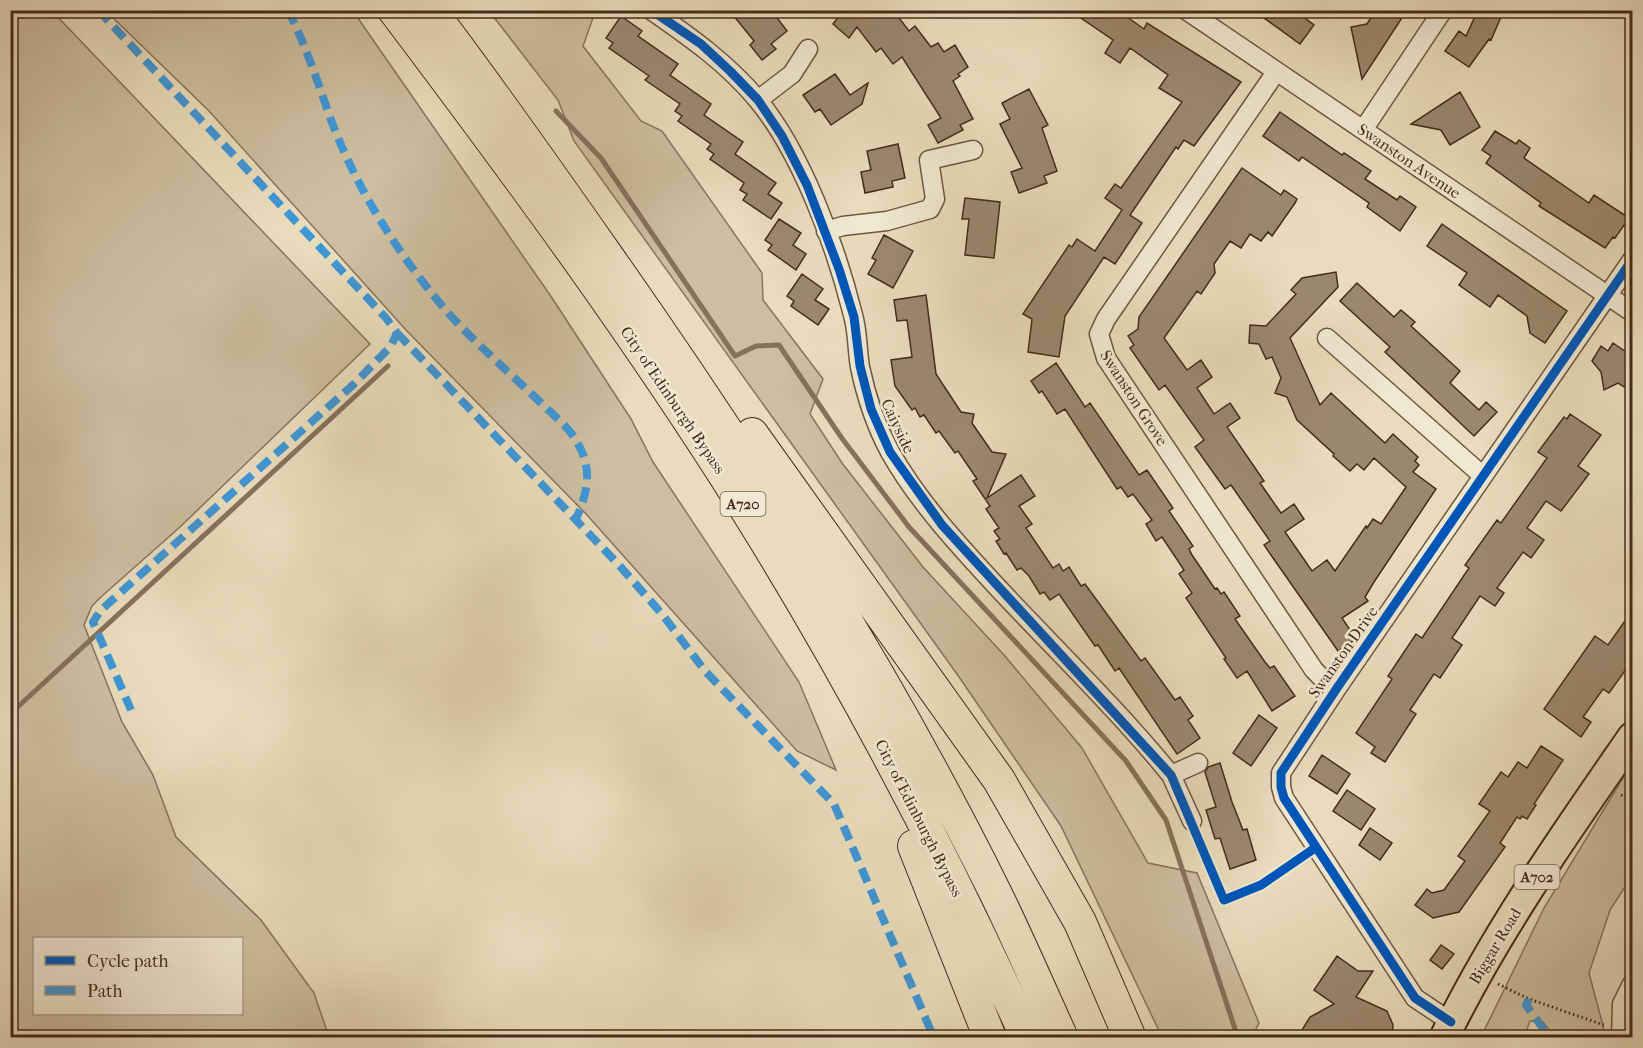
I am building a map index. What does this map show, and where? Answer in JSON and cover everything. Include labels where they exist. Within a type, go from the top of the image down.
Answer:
[{"type":"highway","name":"City of Edinburgh Bypass","points":[[394,10],[600,293],[685,416],[754,523],[813,622],[926,830],[1026,1038]]},
{"type":"highway","name":"City of Edinburgh Bypass","points":[[430,10],[489,87],[710,403],[801,546],[907,727],[996,894],[1062,1038]]},
{"type":"highway","points":[[489,87],[623,253],[999,780],[1080,922],[1130,1038]]},
{"type":"highway","points":[[600,293],[809,643],[859,732],[913,841],[990,1038]]},
{"type":"main road","name":"Biggar Road","points":[[1447,1030],[1477,975],[1541,870],[1632,737]]},
{"type":"street","name":"Caiyside","points":[[651,10],[701,44],[758,100],[782,136],[826,231],[854,317],[860,366],[871,409],[890,452],[949,534],[1171,775],[1192,821]]},
{"type":"street","name":"Swanston Avenue","points":[[1186,10],[1632,312]]},
{"type":"street","points":[[1363,130],[1443,10]]},
{"type":"street","points":[[758,100],[792,74],[808,49]]},
{"type":"street","name":"Swanston Grove","points":[[1276,72],[1106,319],[1099,334],[1106,358],[1307,660],[1324,680],[1336,688]]},
{"type":"street","points":[[826,231],[843,226],[887,221],[930,208],[935,199],[929,160],[973,150]]},
{"type":"street","name":"Swanston Drive","points":[[1447,1030],[1415,998],[1315,848],[1284,798],[1281,773],[1336,688],[1632,260]]},
{"type":"street","points":[[1327,338],[1343,362],[1483,476]]},
{"type":"street","points":[[1171,775],[1198,763]]},
{"type":"street","points":[[1620,1034],[1622,1004],[1632,984]]},
{"type":"path","points":[[1477,975],[1529,999],[1620,1034]]},
{"type":"shaded area","points":[[10,11],[52,11],[370,344],[180,527],[101,597],[92,606],[84,625],[122,722],[153,775],[176,837],[261,920],[314,993],[329,1037],[11,1037]]},
{"type":"shaded area","points":[[106,11],[353,11],[552,298],[631,419],[653,462],[799,682],[836,770],[797,751],[587,515],[406,330],[209,111]]},
{"type":"shaded area","points":[[489,11],[591,11],[594,15],[583,46],[641,121],[662,131],[762,273],[763,300],[823,379],[810,414],[842,463],[923,567],[1004,655],[1082,748],[1148,863],[1197,873],[1259,1023],[1252,1037],[1162,1037],[1061,826],[957,674],[574,141],[558,100]]},
{"type":"shaded area","points":[[1632,763],[1632,876],[1610,910],[1589,973],[1606,1037],[1555,1037],[1543,1022],[1530,1021],[1524,1037],[1481,1037],[1544,908]]},
{"type":"building","points":[[729,10],[771,10],[787,31],[771,44],[776,49],[762,60],[750,45],[754,41]]},
{"type":"building","points":[[844,10],[893,10],[909,31],[915,26],[931,47],[938,43],[944,52],[955,45],[968,67],[953,81],[973,119],[960,125],[963,130],[938,143],[928,125],[941,118],[902,57],[893,64],[881,48],[876,52],[857,27],[849,38],[833,24]]},
{"type":"building","points":[[1069,10],[1117,10],[1144,29],[1147,23],[1241,82],[1194,146],[1184,140],[1178,149],[1176,147],[1130,215],[1142,223],[1115,264],[1104,257],[1065,316],[1059,357],[1028,352],[1032,319],[1023,314],[1069,245],[1072,247],[1077,239],[1095,251],[1122,210],[1105,198],[1115,184],[1121,188],[1182,102],[1159,88],[1168,75],[1130,48],[1120,63],[1105,53],[1113,40]]},
{"type":"building","points":[[1253,10],[1294,10],[1314,25],[1300,44]]},
{"type":"building","points":[[1376,10],[1407,10],[1362,79],[1351,27],[1367,24]]},
{"type":"building","points":[[1478,10],[1504,10],[1491,40],[1489,39],[1469,67],[1445,51],[1459,31],[1466,36]]},
{"type":"building","points":[[621,16],[642,31],[638,36],[678,64],[670,75],[711,104],[704,115],[743,142],[735,154],[776,183],[768,194],[782,203],[771,219],[743,200],[747,194],[740,190],[744,183],[710,159],[714,154],[707,149],[711,144],[678,121],[682,116],[675,111],[680,104],[645,80],[649,76],[609,48],[613,43],[606,38]]},
{"type":"building","points":[[835,74],[850,95],[868,83],[862,104],[831,125],[820,109],[815,112],[803,95]]},
{"type":"building","points":[[1029,89],[1048,125],[1042,128],[1057,171],[1044,176],[1047,183],[1019,193],[1011,172],[1022,168],[1000,124],[1010,119],[1002,103]]},
{"type":"building","points":[[1460,92],[1480,127],[1450,145],[1441,130],[1411,124]]},
{"type":"building","points":[[1280,112],[1342,155],[1344,153],[1371,171],[1365,179],[1397,200],[1400,196],[1416,207],[1400,231],[1367,207],[1369,203],[1302,157],[1299,161],[1263,136]]},
{"type":"building","points":[[1495,131],[1516,144],[1519,140],[1530,148],[1524,158],[1589,203],[1594,195],[1629,218],[1615,238],[1613,237],[1605,248],[1539,206],[1541,203],[1486,163],[1491,156],[1482,150]]},
{"type":"building","points":[[898,144],[905,178],[892,181],[893,187],[865,193],[861,172],[871,170],[867,151]]},
{"type":"building","points":[[1242,168],[1281,195],[1284,190],[1297,199],[1272,236],[1268,232],[1261,241],[1250,234],[1241,248],[1230,241],[1214,264],[1215,273],[1201,294],[1197,291],[1164,338],[1187,370],[1201,360],[1212,377],[1197,388],[1214,414],[1230,403],[1240,418],[1227,427],[1264,481],[1260,483],[1281,513],[1294,504],[1304,519],[1285,532],[1312,571],[1327,560],[1335,571],[1366,526],[1367,528],[1373,519],[1381,524],[1406,487],[1374,458],[1364,470],[1357,464],[1350,471],[1333,456],[1334,454],[1297,420],[1287,397],[1275,393],[1281,378],[1272,357],[1266,359],[1259,344],[1249,343],[1250,325],[1266,326],[1296,294],[1291,290],[1302,278],[1336,272],[1338,287],[1290,338],[1320,405],[1331,393],[1385,443],[1393,434],[1418,457],[1415,461],[1419,465],[1413,472],[1436,489],[1374,582],[1365,597],[1368,601],[1342,618],[1356,639],[1338,651],[1264,545],[1270,541],[1231,485],[1225,489],[1195,447],[1204,440],[1165,385],[1159,390],[1130,348],[1134,345],[1128,336],[1138,329],[1139,317]]},
{"type":"building","points":[[965,198],[1000,202],[994,258],[965,255],[969,219],[962,219]]},
{"type":"building","points":[[779,219],[801,233],[793,245],[806,254],[796,270],[768,250],[772,245],[765,240]]},
{"type":"building","points":[[1442,224],[1567,311],[1545,343],[1530,333],[1527,316],[1498,295],[1490,307],[1459,285],[1467,273],[1427,246]]},
{"type":"building","points":[[884,235],[913,251],[893,288],[868,274],[876,260],[872,258]]},
{"type":"building","points":[[802,274],[823,289],[815,300],[829,309],[818,325],[791,306],[794,301],[787,296]]},
{"type":"building","points":[[1357,283],[1394,317],[1401,310],[1415,322],[1411,326],[1460,371],[1450,383],[1479,410],[1486,402],[1497,412],[1474,436],[1385,352],[1390,347],[1340,301]]},
{"type":"building","points":[[926,295],[936,374],[961,412],[974,414],[972,423],[992,452],[1006,454],[987,498],[1021,475],[1035,496],[1019,506],[1032,524],[1026,528],[1053,568],[1059,564],[1063,571],[1069,567],[1081,586],[1085,584],[1141,661],[1145,658],[1175,700],[1180,697],[1193,716],[1188,720],[1200,738],[1177,754],[1119,668],[1115,671],[1059,594],[1050,600],[1044,592],[1040,594],[1029,576],[1021,568],[1017,570],[1006,553],[1004,554],[996,541],[1000,539],[994,531],[999,528],[986,509],[990,506],[973,481],[977,479],[958,451],[955,453],[939,431],[936,433],[924,415],[920,417],[915,408],[912,410],[895,386],[891,360],[912,357],[907,320],[897,321],[894,300]]},
{"type":"building","points":[[1613,343],[1632,356],[1632,378],[1626,388],[1618,383],[1604,390],[1601,372],[1592,361],[1601,346],[1608,351]]},
{"type":"building","points":[[1056,363],[1085,407],[1090,403],[1139,475],[1147,470],[1173,508],[1169,511],[1193,546],[1189,549],[1192,555],[1215,589],[1217,588],[1221,594],[1224,592],[1240,616],[1235,619],[1265,662],[1270,668],[1274,666],[1295,696],[1272,711],[1247,671],[1237,678],[1186,598],[1192,593],[1179,574],[1184,570],[1162,537],[1156,541],[1146,524],[1152,520],[1133,494],[1128,497],[1121,487],[1117,489],[1065,409],[1057,414],[1042,391],[1039,393],[1031,381]]},
{"type":"building","points":[[1570,414],[1601,435],[1578,466],[1589,474],[1561,511],[1546,501],[1527,528],[1544,540],[1531,558],[1523,552],[1497,588],[1504,593],[1495,606],[1480,596],[1452,638],[1462,645],[1440,678],[1434,674],[1410,710],[1416,714],[1385,762],[1371,753],[1375,747],[1356,733],[1392,679],[1388,676],[1416,634],[1422,638],[1469,568],[1465,565],[1497,520],[1501,523],[1547,458],[1538,452],[1564,417],[1567,419]]},
{"type":"building","points":[[1632,611],[1632,661],[1609,693],[1603,689],[1583,717],[1591,722],[1581,737],[1544,709],[1595,636],[1608,645]]},
{"type":"building","points":[[1259,715],[1277,728],[1251,766],[1233,753]]},
{"type":"building","points":[[1541,746],[1563,760],[1534,804],[1536,805],[1527,819],[1522,816],[1520,819],[1517,817],[1500,843],[1505,847],[1459,912],[1433,918],[1415,905],[1427,889],[1432,893],[1444,890],[1465,861],[1458,856],[1490,811],[1479,804],[1501,772],[1508,777],[1518,762],[1527,768]]},
{"type":"building","points":[[1322,755],[1350,774],[1337,794],[1309,776]]},
{"type":"building","points":[[1220,763],[1243,830],[1247,829],[1256,860],[1230,869],[1220,838],[1215,839],[1206,810],[1216,807],[1205,772],[1208,767]]},
{"type":"building","points":[[1347,790],[1375,809],[1361,830],[1333,811]]},
{"type":"building","points":[[1370,828],[1392,843],[1380,860],[1359,845]]},
{"type":"building","points":[[1441,945],[1454,954],[1442,969],[1430,960]]},
{"type":"building","points":[[1337,956],[1358,971],[1373,971],[1356,997],[1387,1011],[1393,1025],[1392,1038],[1297,1038],[1310,1017],[1334,1004],[1314,990]]},
{"type":"waterway","points":[[556,111],[601,158],[735,356],[756,346],[779,345],[841,437],[909,527],[1126,761],[1166,820],[1238,1038]]},
{"type":"waterway","points":[[10,714],[388,366]]},
{"type":"marked path","points":[[98,10],[386,318],[397,333],[391,346],[354,384],[101,610],[93,622],[131,710]]},
{"type":"marked path","points":[[288,10],[351,167],[375,212],[403,255],[459,324],[560,421],[577,442],[585,462],[587,481],[576,519]]},
{"type":"marked path","points":[[397,333],[618,564],[662,614],[705,671],[834,804],[934,1038]]},
{"type":"marked path","points":[[1529,999],[1526,1005],[1550,1038]]},
{"type":"cycle path","points":[[651,10],[701,44],[730,71],[758,100],[782,136],[807,185],[839,269],[854,317],[860,366],[871,409],[890,452],[942,525],[1171,775],[1224,900],[1261,885],[1315,848]]},
{"type":"cycle path","points":[[1451,1022],[1415,998],[1284,798],[1281,773],[1632,260]]}]
